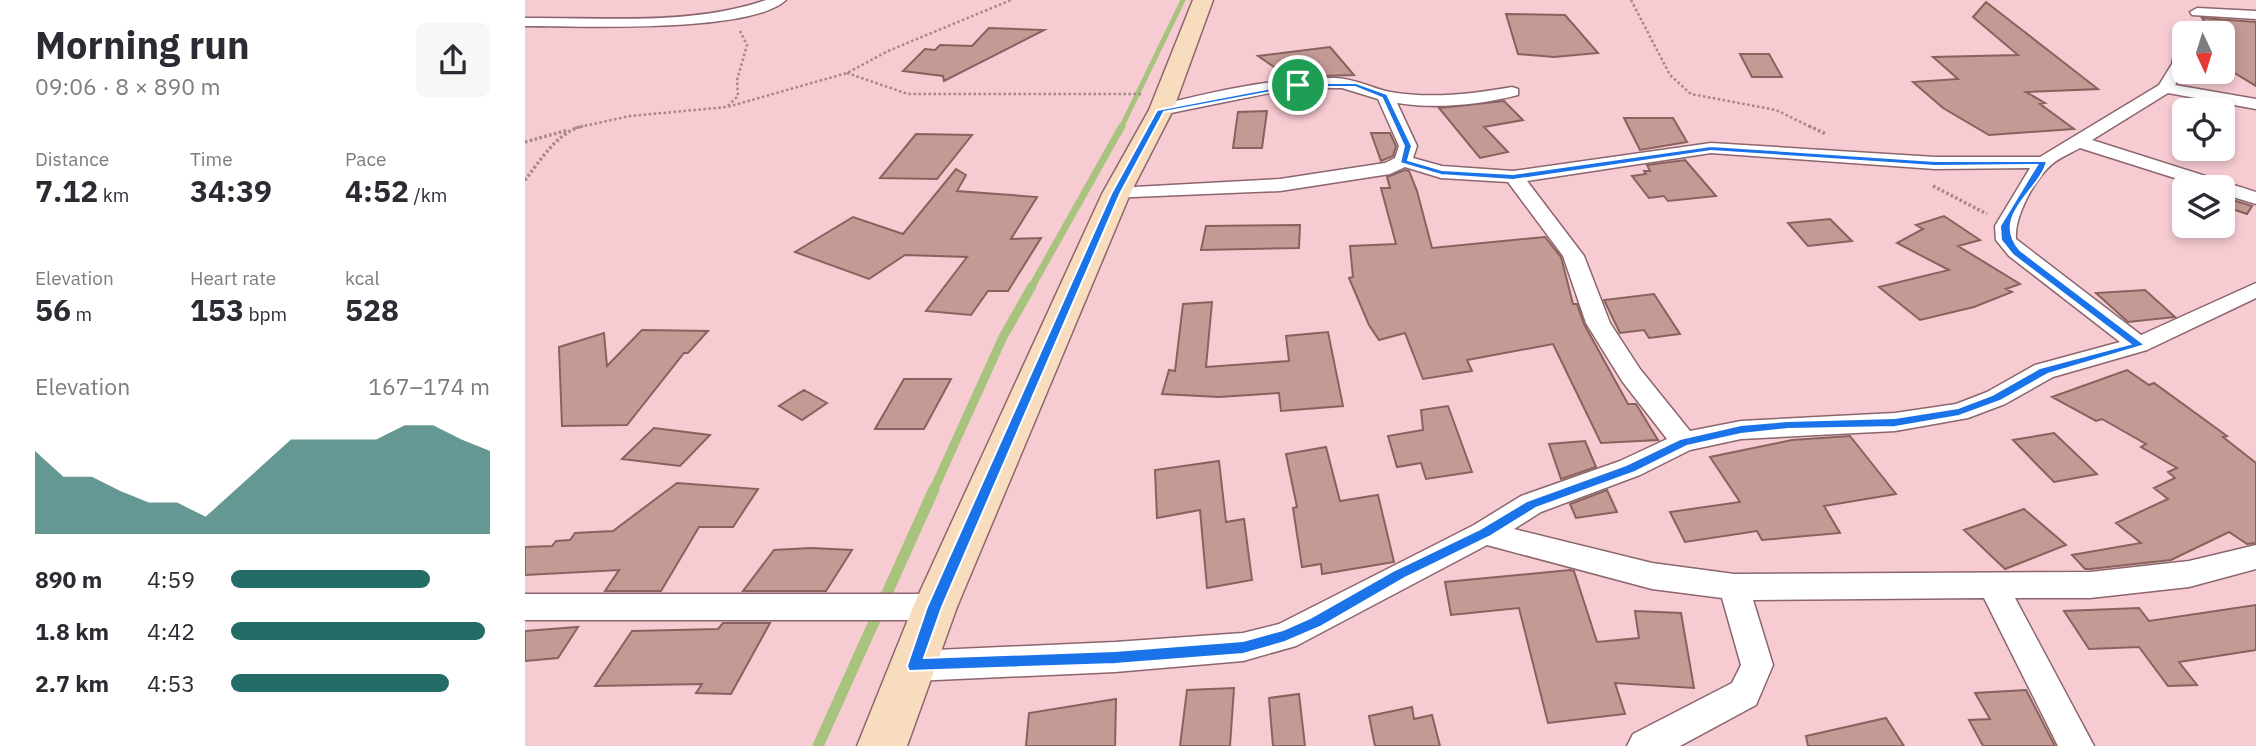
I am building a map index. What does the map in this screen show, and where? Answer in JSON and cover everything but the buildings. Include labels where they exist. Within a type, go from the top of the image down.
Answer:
[{"type":"main road","points":[[882,746],[935,607],[1116,194],[1164,102],[1203,0]]},
{"type":"street","points":[[525,22],[694,20],[752,11],[779,0]]},
{"type":"street","points":[[2212,21],[2256,15]]},
{"type":"street","points":[[2139,345],[2016,253],[2006,240],[2005,226],[2026,186],[2043,162],[2165,88],[2172,78]]},
{"type":"street","points":[[1164,102],[1298,85],[1356,85],[1385,96],[1437,102],[1512,92]]},
{"type":"street","points":[[2165,88],[2256,104]]},
{"type":"street","points":[[1116,194],[1280,185],[1390,168],[1403,161],[1408,146],[1385,96]]},
{"type":"street","points":[[2077,141],[2256,198]]},
{"type":"street","points":[[1403,161],[1441,172],[1513,177],[1711,148],[1890,160],[2043,162]]},
{"type":"street","points":[[1513,177],[1573,256],[1604,334],[1684,442]]},
{"type":"street","points":[[914,666],[1115,657],[1243,647],[1285,636],[1400,574],[1484,533],[1531,504],[1630,468],[1684,442],[1741,430],[1788,425],[1895,422],[1959,412],[1996,398],[2044,371],[2139,345],[2256,290]]},
{"type":"street","points":[[1484,533],[1652,576],[1734,587],[2115,582],[2189,574],[2256,557]]},
{"type":"street","points":[[1992,584],[2076,746]]},
{"type":"street","points":[[1644,746],[1744,694],[1757,665],[1734,587]]},
{"type":"street","points":[[525,607],[935,607]]},
{"type":"path","points":[[525,142],[630,116],[727,107],[847,73],[888,51],[1011,0]]},
{"type":"path","points":[[1631,0],[1670,75],[1691,94],[1776,110],[1828,135]]},
{"type":"path","points":[[727,107],[738,96],[737,80],[747,46],[738,27],[752,11]]},
{"type":"path","points":[[847,73],[908,94],[1164,102]]},
{"type":"path","points":[[525,180],[558,139],[574,128]]},
{"type":"path","points":[[1890,160],[2005,226]]},
{"type":"waterway","points":[[1122,126],[1183,0]]},
{"type":"waterway","points":[[1031,288],[1122,126]]},
{"type":"waterway","points":[[933,491],[1003,337],[1032,286]]},
{"type":"waterway","points":[[818,746],[934,489]]},
{"type":"route","points":[[1298,85],[1356,85],[1385,96],[1408,146],[1403,161],[1441,172],[1513,177],[1711,148],[1935,163],[2043,162],[2026,186],[2005,226],[2006,240],[2016,253],[2139,345],[2044,371],[1996,398],[1959,412],[1895,422],[1788,425],[1741,430],[1684,442],[1630,468],[1531,504],[1484,533],[1400,574],[1368,594],[1285,636],[1243,647],[1115,657],[914,666],[935,607],[1116,194],[1161,110],[1298,85]]}]
